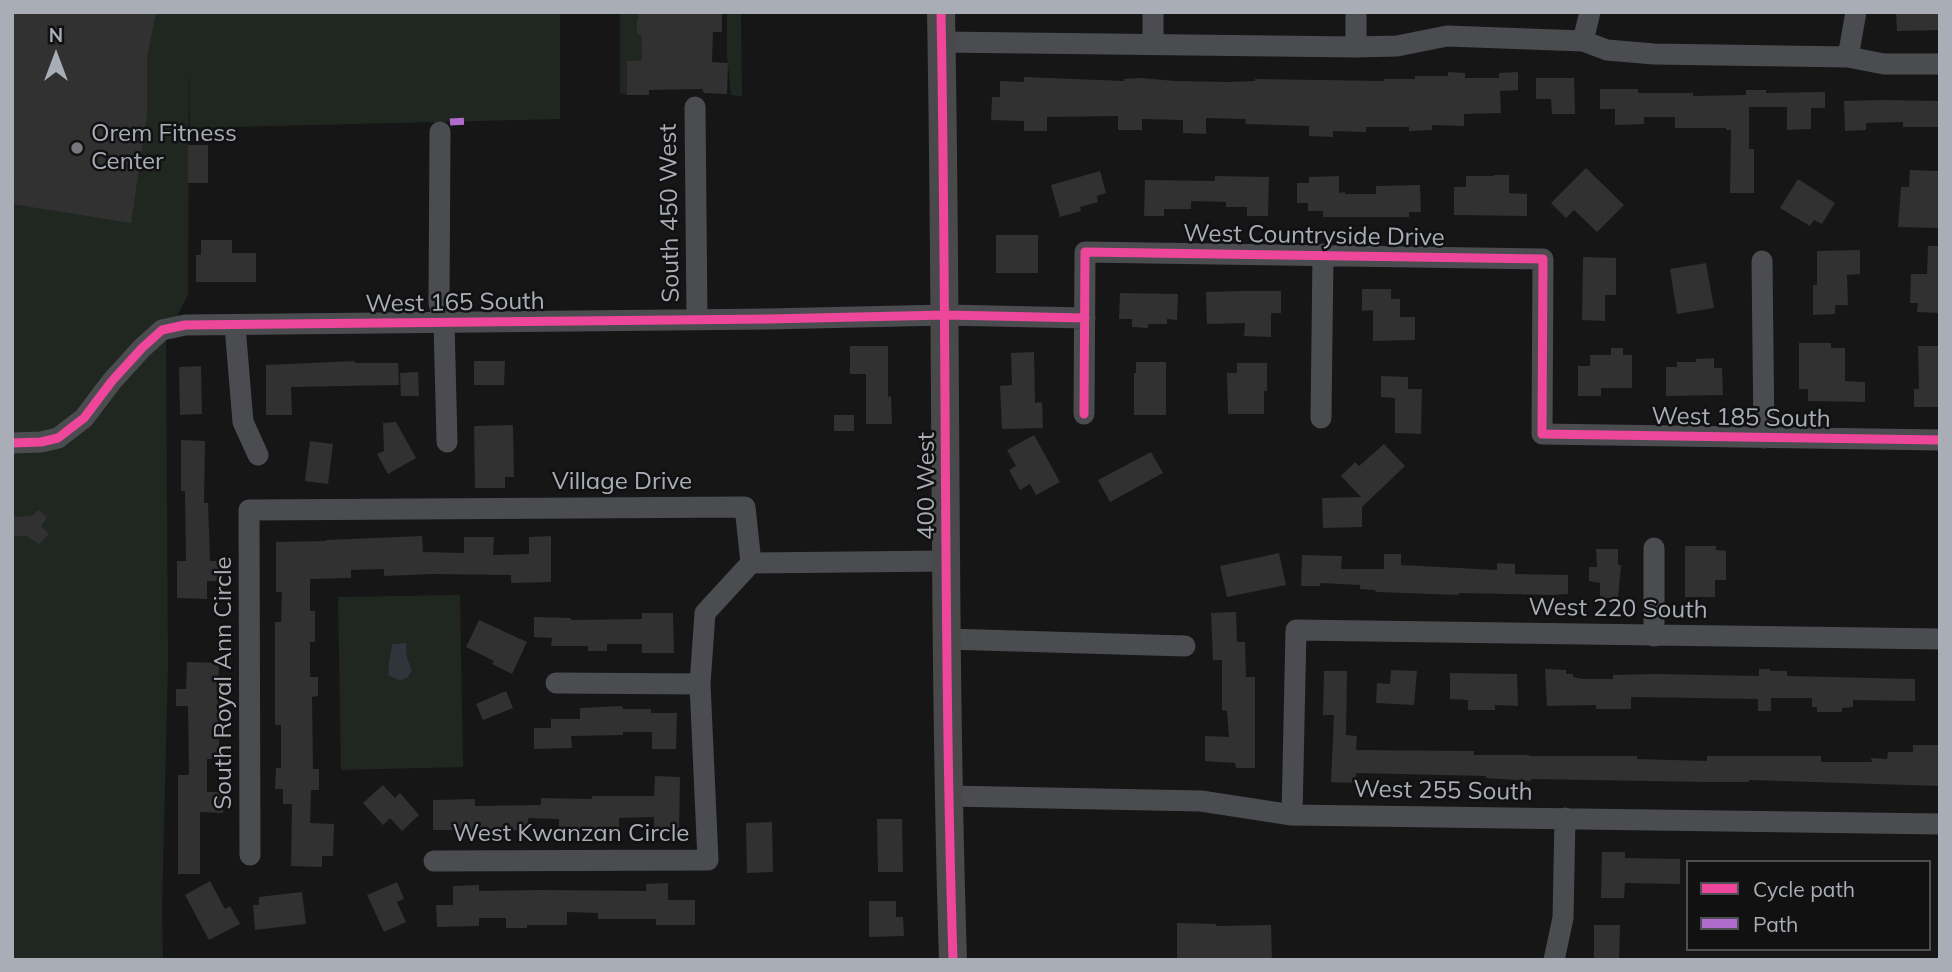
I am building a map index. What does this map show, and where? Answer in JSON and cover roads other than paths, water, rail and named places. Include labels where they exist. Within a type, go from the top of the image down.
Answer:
[{"type":"main road","name":"400 West","points":[[941,12],[946,315],[948,796],[953,960]]},
{"type":"street","points":[[1153,12],[1153,45]]},
{"type":"street","points":[[1356,12],[1356,47]]},
{"type":"street","points":[[1583,41],[1590,12]]},
{"type":"street","points":[[1848,57],[1856,12]]},
{"type":"street","points":[[941,42],[1356,47],[1397,46],[1447,36],[1583,41],[1607,50],[1654,54],[1848,57],[1884,64],[1940,64]]},
{"type":"street","name":"South 450 West","points":[[695,107],[697,319]]},
{"type":"street","points":[[440,132],[439,303],[444,322],[447,442]]},
{"type":"street","name":"West Countryside Drive","points":[[1085,318],[1085,252],[1543,259],[1542,434]]},
{"type":"street","points":[[1321,418],[1323,254]]},
{"type":"street","points":[[1762,261],[1764,438]]},
{"type":"street","points":[[946,315],[1085,318],[1084,414]]},
{"type":"street","name":"West 165 South","points":[[12,443],[41,442],[58,438],[83,418],[119,372],[162,330],[185,325],[946,315]]},
{"type":"street","points":[[235,326],[243,422],[258,455]]},
{"type":"street","name":"West 185 South","points":[[1542,434],[1940,440]]},
{"type":"street","name":"Village Drive","points":[[249,510],[745,507],[751,563]]},
{"type":"street","name":"South Royal Ann Circle","points":[[249,510],[250,855]]},
{"type":"street","points":[[1654,548],[1654,636]]},
{"type":"street","points":[[556,683],[700,684],[705,613],[751,563],[947,562]]},
{"type":"street","name":"West 220 South","points":[[1293,815],[1296,630],[1940,639]]},
{"type":"street","points":[[947,639],[1185,646]]},
{"type":"street","name":"West Kwanzan Circle","points":[[434,861],[708,860],[700,684]]},
{"type":"street","name":"West 255 South","points":[[948,796],[1201,801],[1293,815],[1940,824]]},
{"type":"street","points":[[1554,960],[1563,918],[1564,818]]},
{"type":"place","name":"Orem Fitness Center","points":[[77,148]]}]
